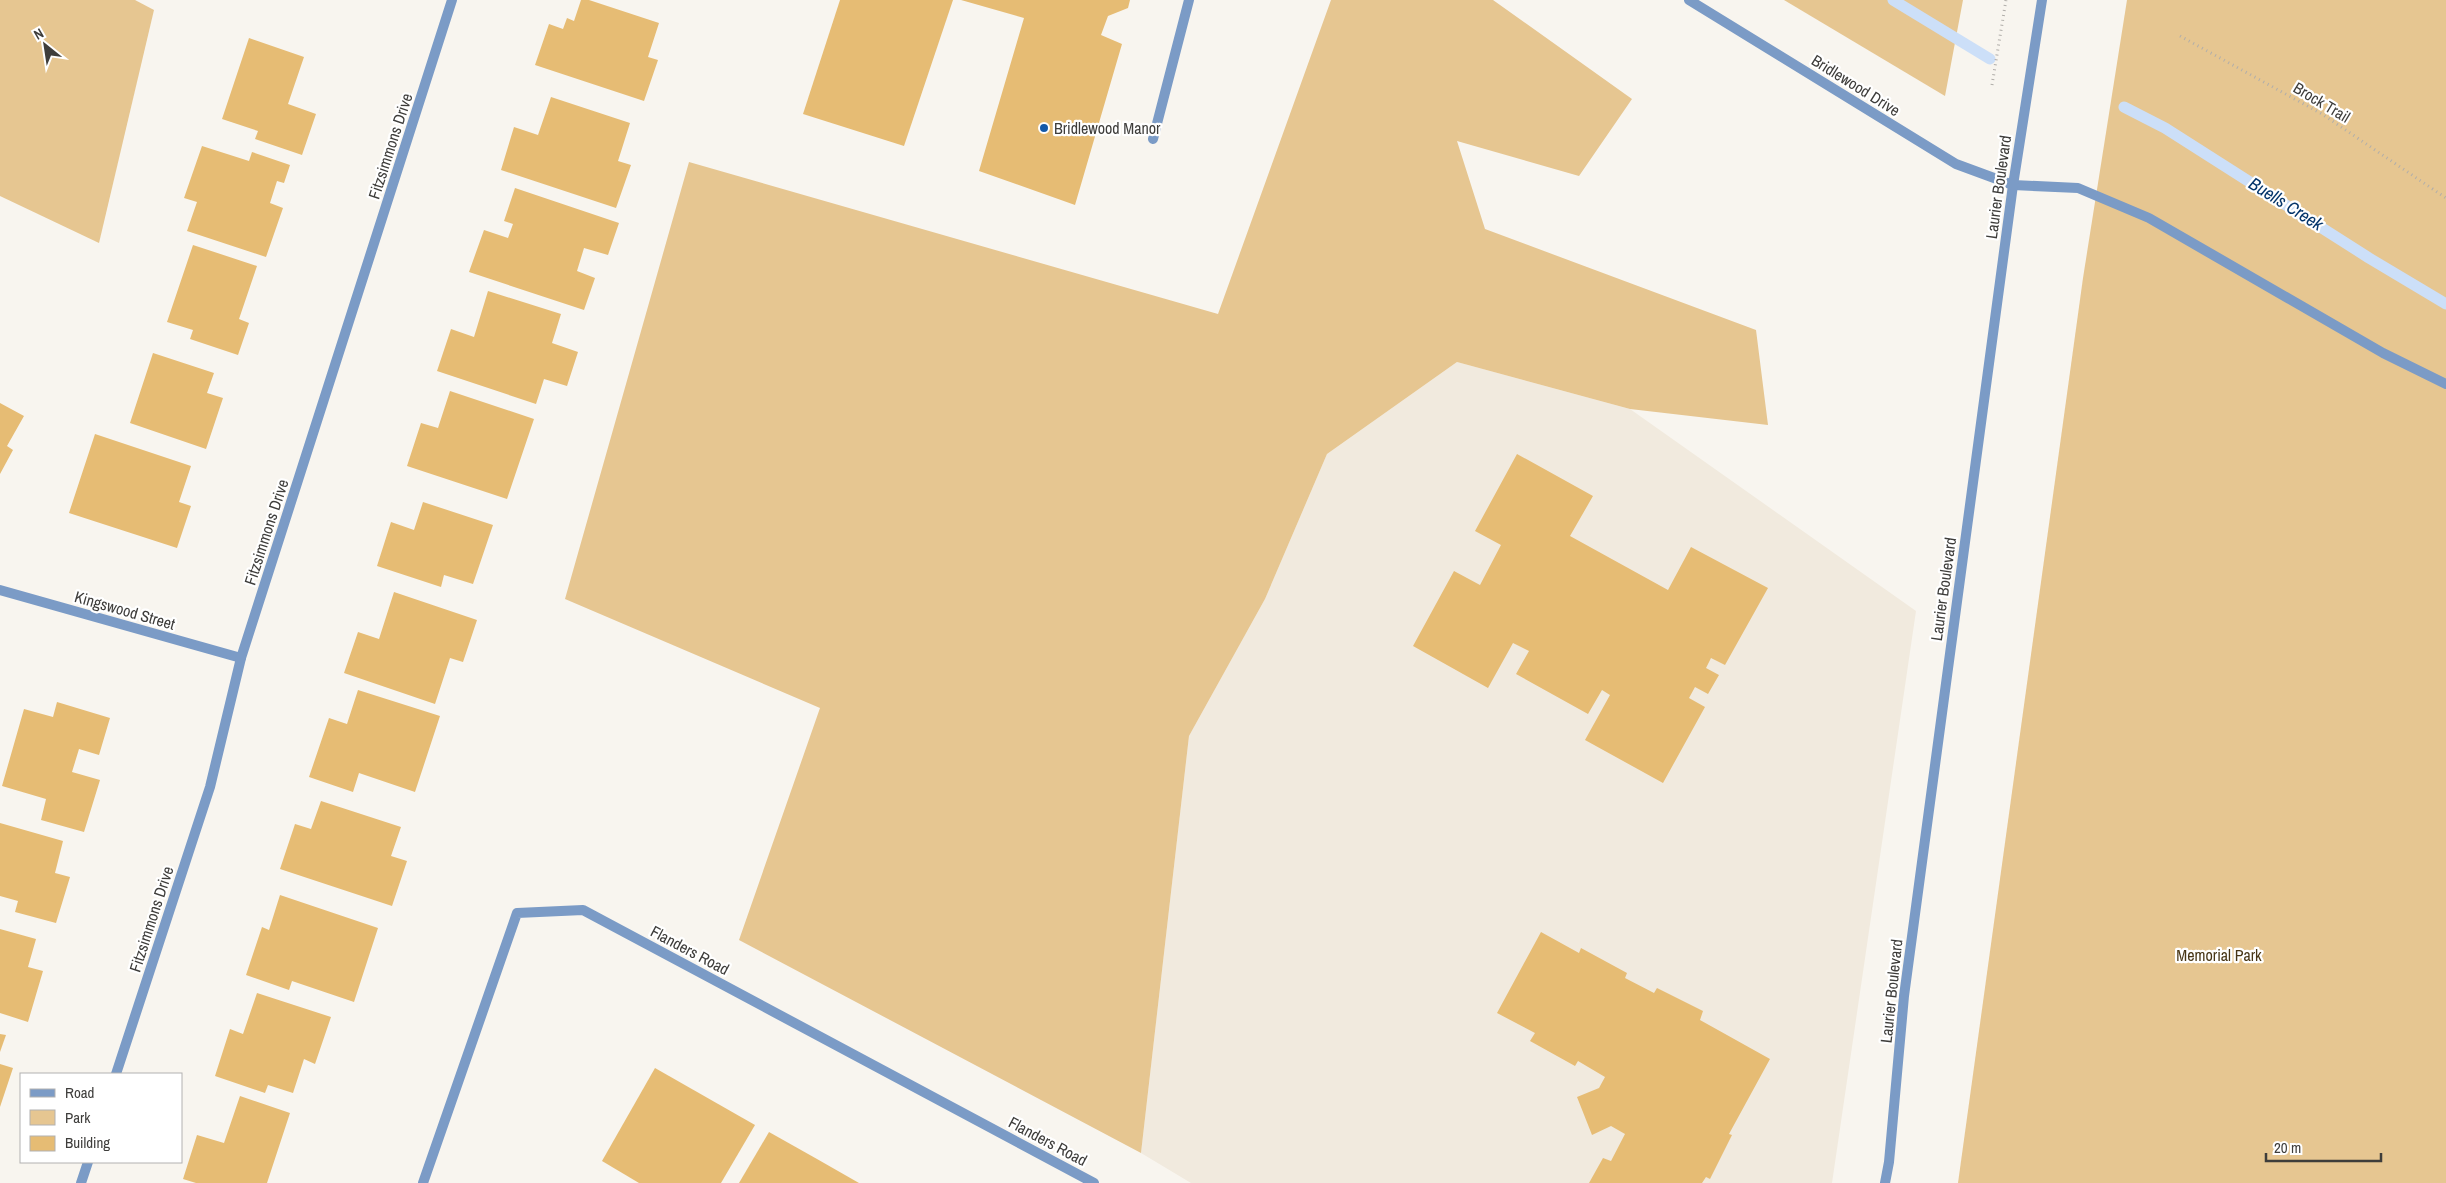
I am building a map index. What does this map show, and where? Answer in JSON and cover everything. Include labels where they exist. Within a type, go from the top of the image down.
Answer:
[{"type":"street","name":"Fitzsimmons Drive","points":[[116,1073],[210,787],[241,658],[452,0]]},
{"type":"street","points":[[1153,139],[1189,0]]},
{"type":"street","name":"Bridlewood Drive","points":[[1689,0],[1956,164],[2012,186],[2078,188],[2149,218],[2384,353],[2446,384]]},
{"type":"street","name":"Laurier Boulevard","points":[[1885,1183],[1889,1162],[1904,996],[2012,186],[2042,0]]},
{"type":"street","name":"Kingswood Street","points":[[0,590],[241,658]]},
{"type":"street","name":"Flanders Road","points":[[423,1183],[517,913],[584,910],[1094,1183]]},
{"type":"street","points":[[81,1183],[88,1163]]},
{"type":"path","points":[[1992,85],[2006,0]]},
{"type":"path","name":"Brock Trail","points":[[2180,36],[2322,114],[2446,198]]},
{"type":"shaded area","points":[[1457,362],[1630,409],[1916,611],[1832,1183],[1191,1183],[1141,1153],[1189,736],[1265,599],[1327,454]]},
{"type":"green space","points":[[0,0],[135,0],[154,10],[99,243],[0,196]]},
{"type":"green space","points":[[1331,0],[1493,0],[1632,99],[1579,176],[1457,141],[1485,229],[1756,330],[1768,425],[1630,409],[1457,362],[1327,454],[1265,599],[1189,736],[1141,1153],[739,940],[820,708],[565,599],[689,162],[1218,314]]},
{"type":"green space","points":[[1784,0],[1963,0],[1945,96]]},
{"type":"green space","name":"Memorial Park","points":[[2127,0],[2446,0],[2446,1183],[1958,1183],[2083,278]]},
{"type":"building","points":[[581,0],[589,0],[659,23],[648,57],[658,60],[644,101],[535,65],[549,24],[563,29],[567,18],[574,21]]},
{"type":"building","points":[[840,0],[953,0],[904,146],[803,114]]},
{"type":"building","name":"Bridlewood Manor","points":[[961,0],[1130,0],[1128,8],[1108,16],[1101,35],[1122,44],[1075,205],[979,171],[1024,18]]},
{"type":"building","points":[[249,38],[304,57],[288,104],[316,114],[302,155],[255,139],[258,131],[222,119]]},
{"type":"building","points":[[551,97],[630,123],[618,161],[631,165],[616,208],[501,170],[514,127],[538,135]]},
{"type":"building","points":[[202,146],[249,161],[252,152],[290,165],[284,183],[277,181],[270,203],[283,208],[266,257],[187,231],[197,202],[184,198]]},
{"type":"building","points":[[515,188],[619,223],[608,255],[584,248],[577,271],[595,278],[584,310],[469,272],[484,230],[508,238],[513,224],[504,221]]},
{"type":"building","points":[[193,245],[257,266],[239,319],[249,323],[238,355],[190,339],[193,330],[167,322]]},
{"type":"building","points":[[488,291],[561,314],[552,343],[578,352],[567,386],[544,379],[536,404],[437,371],[451,329],[474,337]]},
{"type":"building","points":[[153,353],[214,373],[207,393],[223,398],[206,449],[130,423]]},
{"type":"building","points":[[450,391],[534,419],[507,499],[407,466],[421,423],[438,428]]},
{"type":"building","points":[[0,403],[24,416],[7,446],[13,450],[0,474]]},
{"type":"building","points":[[95,434],[191,466],[179,502],[191,506],[177,548],[69,513]]},
{"type":"building","points":[[1517,454],[1593,496],[1570,536],[1668,590],[1691,547],[1768,588],[1725,665],[1711,658],[1706,668],[1719,675],[1708,694],[1695,687],[1689,698],[1705,707],[1663,783],[1585,740],[1610,695],[1602,690],[1588,714],[1516,674],[1529,651],[1513,643],[1488,688],[1413,646],[1454,571],[1480,585],[1501,545],[1475,531]]},
{"type":"building","points":[[423,502],[493,525],[473,584],[444,575],[441,587],[377,566],[391,522],[414,530]]},
{"type":"building","points":[[394,592],[477,620],[463,662],[450,658],[435,704],[344,673],[358,632],[379,639]]},
{"type":"building","points":[[358,690],[440,716],[415,792],[359,773],[353,792],[309,777],[329,718],[347,724]]},
{"type":"building","points":[[57,702],[110,718],[99,755],[79,749],[72,772],[100,780],[84,832],[41,820],[46,799],[2,786],[24,709],[53,717]]},
{"type":"building","points":[[321,801],[401,827],[391,856],[407,861],[392,906],[280,869],[295,824],[311,829]]},
{"type":"building","points":[[0,823],[63,841],[55,873],[70,877],[56,923],[15,912],[18,901],[0,896]]},
{"type":"building","points":[[280,895],[378,928],[354,1002],[292,981],[289,990],[246,975],[262,927],[269,930]]},
{"type":"building","points":[[0,929],[36,939],[28,967],[43,971],[28,1022],[0,1013]]},
{"type":"building","points":[[1541,932],[1579,953],[1581,948],[1627,973],[1625,978],[1654,993],[1657,988],[1703,1011],[1700,1020],[1770,1059],[1729,1134],[1732,1135],[1710,1179],[1706,1177],[1702,1183],[1589,1183],[1603,1158],[1611,1161],[1625,1134],[1611,1126],[1592,1135],[1577,1097],[1599,1088],[1605,1077],[1578,1061],[1575,1066],[1530,1041],[1535,1033],[1497,1013]]},
{"type":"building","points":[[257,993],[331,1017],[315,1064],[304,1059],[293,1093],[268,1085],[265,1093],[215,1076],[230,1029],[243,1034]]},
{"type":"building","points":[[0,1034],[6,1035],[0,1052]]},
{"type":"building","points":[[0,1064],[13,1068],[0,1107]]},
{"type":"building","points":[[655,1068],[755,1125],[721,1183],[639,1183],[602,1161]]},
{"type":"building","points":[[240,1096],[290,1113],[267,1183],[196,1183],[183,1179],[197,1135],[224,1143]]},
{"type":"building","points":[[769,1132],[817,1159],[859,1183],[739,1183]]},
{"type":"waterway","name":"Buells Creek","points":[[1893,0],[1990,59]]},
{"type":"waterway","name":"Buells Creek","points":[[2124,107],[2165,128],[2369,258],[2446,304]]},
{"type":"place","name":"Bridlewood Manor","points":[[1044,128]]}]
